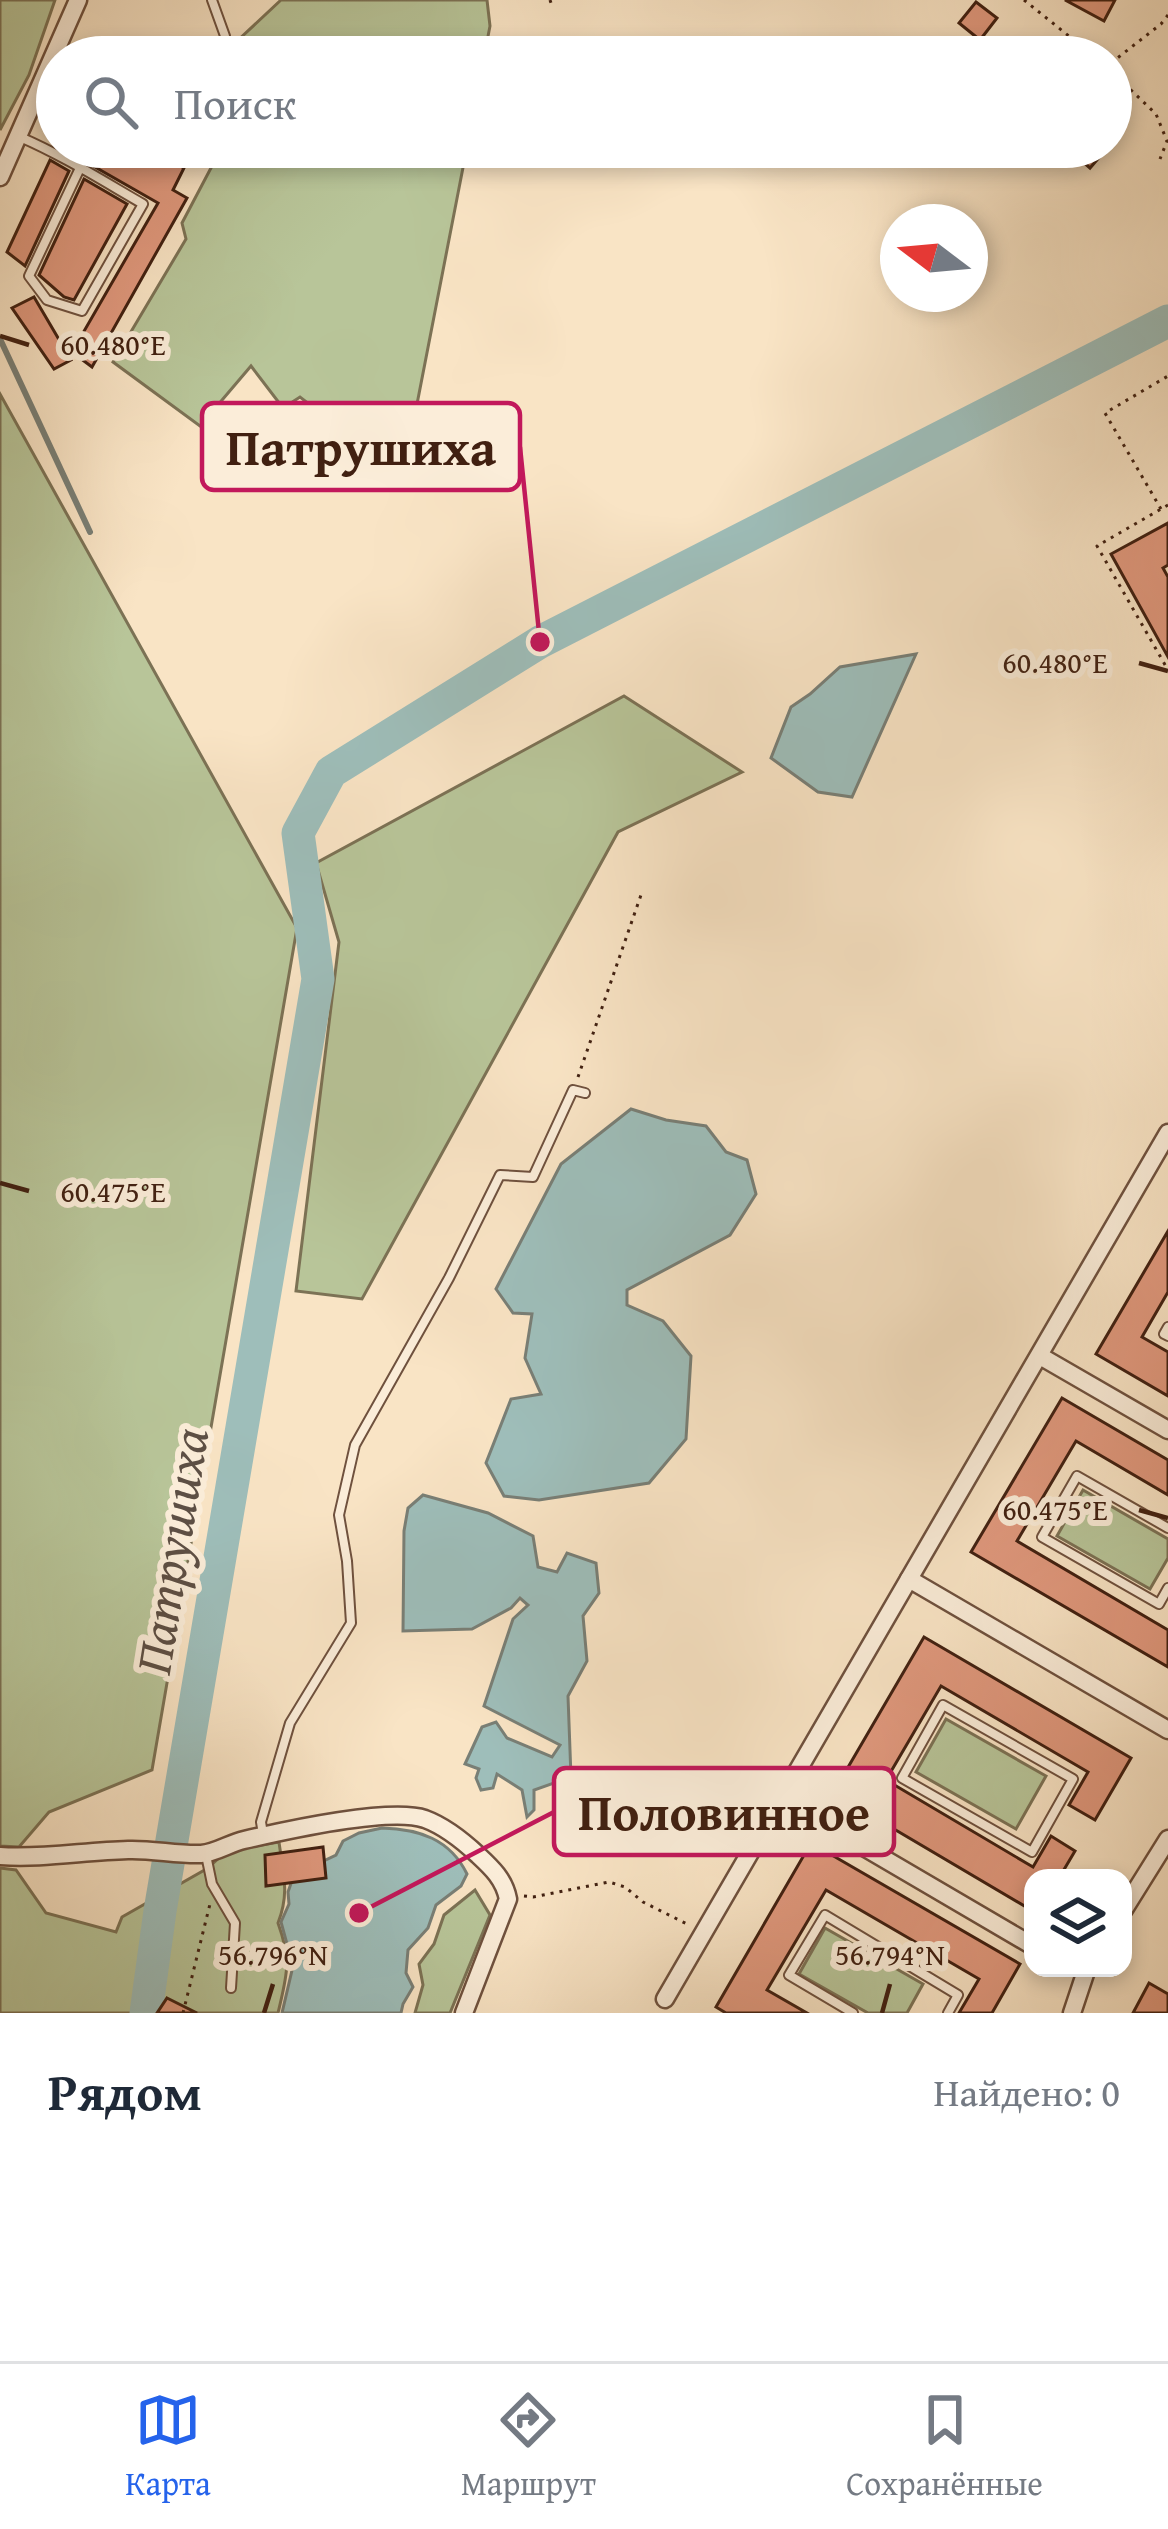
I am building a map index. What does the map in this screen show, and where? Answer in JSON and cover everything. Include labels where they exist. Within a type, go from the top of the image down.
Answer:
[{"type":"street","points":[[62,36],[78,0]]},
{"type":"street","points":[[0,176],[36,97]]},
{"type":"street","points":[[665,1999],[1165,1143]]},
{"type":"street","points":[[1040,1356],[1168,1430]]},
{"type":"street","points":[[909,1579],[1168,1730]]},
{"type":"street","points":[[782,1799],[1024,1941]]},
{"type":"street","points":[[0,1856],[128,1850],[200,1854],[263,1835],[403,1814],[427,1820],[464,1842],[494,1870],[507,1892],[464,2013]]},
{"type":"street","points":[[1132,1896],[1168,1838]]},
{"type":"street","points":[[1072,2013],[1084,1977]]},
{"type":"lane","points":[[212,0],[225,36]]},
{"type":"lane","points":[[32,106],[36,108]]},
{"type":"lane","points":[[18,136],[36,145]]},
{"type":"lane","points":[[80,168],[143,204],[82,311],[47,300],[29,275],[80,168]]},
{"type":"lane","points":[[263,1835],[261,1822],[290,1724],[351,1623],[339,1515],[355,1445],[449,1278],[500,1174],[532,1177],[573,1090],[584,1094]]},
{"type":"lane","points":[[1168,1528],[1077,1476],[1042,1537],[1159,1604],[1168,1588]]},
{"type":"lane","points":[[943,1705],[1073,1779],[1032,1852],[902,1778],[943,1705]]},
{"type":"lane","points":[[200,1854],[236,1923],[231,1988]]},
{"type":"lane","points":[[853,2013],[789,1975],[825,1915],[958,1995],[948,2013]]},
{"type":"path","points":[[1024,0],[1069,36]]},
{"type":"path","points":[[1132,46],[1168,15]]},
{"type":"path","points":[[1132,91],[1156,114],[1167,141],[1160,159]]},
{"type":"path","points":[[1161,509],[1105,412],[1168,376]]},
{"type":"path","points":[[1168,506],[1097,546],[1168,670]]},
{"type":"path","points":[[573,1090],[642,892]]},
{"type":"path","points":[[507,1892],[533,1897],[609,1882],[695,1929],[710,1922]]},
{"type":"path","points":[[183,2013],[212,1884]]},
{"type":"green space","points":[[0,0],[55,0],[43,36],[36,36],[29,75],[0,130]]},
{"type":"green space","points":[[281,0],[487,0],[490,26],[488,36],[242,36]]},
{"type":"green space","points":[[211,168],[463,168],[403,476],[300,397],[283,408],[251,366],[200,426],[113,362],[186,239],[182,223]]},
{"type":"green space","points":[[0,394],[297,928],[152,1770],[49,1812],[19,1847],[0,1846]]},
{"type":"green space","points":[[624,696],[742,772],[618,832],[362,1299],[296,1291],[339,942],[316,863]]},
{"type":"green space","points":[[1083,1490],[1168,1539],[1168,1558],[1150,1589],[1057,1536]]},
{"type":"green space","points":[[946,1719],[1046,1776],[1016,1829],[916,1772]]},
{"type":"green space","points":[[279,1842],[285,1892],[278,1923],[287,1968],[278,2013],[0,2013],[0,1868],[16,1870],[46,1913],[116,1932],[122,1917],[221,1856]]},
{"type":"green space","points":[[475,1890],[490,1915],[450,2013],[415,2013],[423,1985],[419,1964],[434,1944],[444,1915]]},
{"type":"green space","points":[[825,1928],[923,1984],[907,2013],[868,2013],[799,1974]]},
{"type":"water","points":[[916,654],[852,797],[818,792],[771,758],[791,707],[840,667]]},
{"type":"water","points":[[631,1109],[706,1126],[726,1152],[747,1160],[756,1194],[730,1235],[627,1290],[627,1305],[663,1321],[691,1356],[686,1439],[649,1483],[539,1500],[504,1496],[486,1463],[511,1399],[541,1394],[525,1358],[532,1314],[513,1313],[496,1289],[561,1164]]},
{"type":"water","points":[[423,1495],[488,1513],[533,1536],[538,1567],[557,1572],[567,1553],[596,1563],[599,1593],[583,1616],[587,1661],[568,1696],[571,1777],[534,1790],[534,1810],[527,1817],[522,1790],[497,1774],[493,1788],[481,1790],[476,1778],[479,1769],[465,1764],[482,1727],[496,1722],[507,1738],[552,1757],[560,1745],[484,1706],[513,1619],[528,1605],[520,1598],[472,1629],[403,1631],[404,1531],[408,1508]]},
{"type":"water","points":[[382,1828],[432,1838],[452,1852],[467,1874],[461,1886],[436,1905],[428,1928],[408,1950],[406,1973],[413,1987],[401,2013],[282,2013],[293,1966],[281,1922],[294,1875],[336,1855],[343,1841]]},
{"type":"building","points":[[1065,0],[1115,0],[1104,21]]},
{"type":"building","points":[[976,2],[997,18],[983,36],[975,36],[959,23]]},
{"type":"building","points":[[46,168],[69,171],[25,266],[7,252]]},
{"type":"building","points":[[97,168],[184,168],[173,190],[187,198],[92,367],[72,352],[158,203]]},
{"type":"building","points":[[84,179],[127,204],[74,300],[39,275]]},
{"type":"building","points":[[34,297],[71,360],[54,369],[12,308]]},
{"type":"building","points":[[1168,523],[1168,565],[1163,568],[1168,577],[1168,657],[1111,554]]},
{"type":"building","points":[[1168,1231],[1168,1292],[1142,1337],[1168,1352],[1168,1396],[1096,1354]]},
{"type":"building","points":[[1062,1398],[1168,1460],[1168,1495],[1076,1441],[1017,1541],[1168,1630],[1168,1667],[971,1552]]},
{"type":"building","points":[[924,1637],[1131,1758],[1095,1820],[1069,1805],[1088,1772],[941,1686],[886,1780],[1033,1867],[1051,1836],[1075,1851],[1064,1869],[1024,1869],[1024,1906],[833,1793]]},
{"type":"building","points":[[811,1843],[1020,1964],[992,2013],[959,2013],[979,1979],[826,1890],[767,1990],[807,2013],[726,2013],[716,2007]]},
{"type":"building","points":[[323,1847],[326,1878],[266,1886],[265,1855]]},
{"type":"building","points":[[1149,1983],[1168,1994],[1168,2013],[1133,2013]]},
{"type":"building","points":[[167,1998],[197,2013],[157,2013]]},
{"type":"waterway","name":"Патрушиха","points":[[146,2013],[318,979],[298,833],[331,772],[540,642],[1168,321]]},
{"type":"waterway","points":[[0,339],[90,532]]},
{"type":"place","name":"Патрушиха","points":[[540,642]]},
{"type":"place","name":"Половинное","points":[[359,1913]]}]
